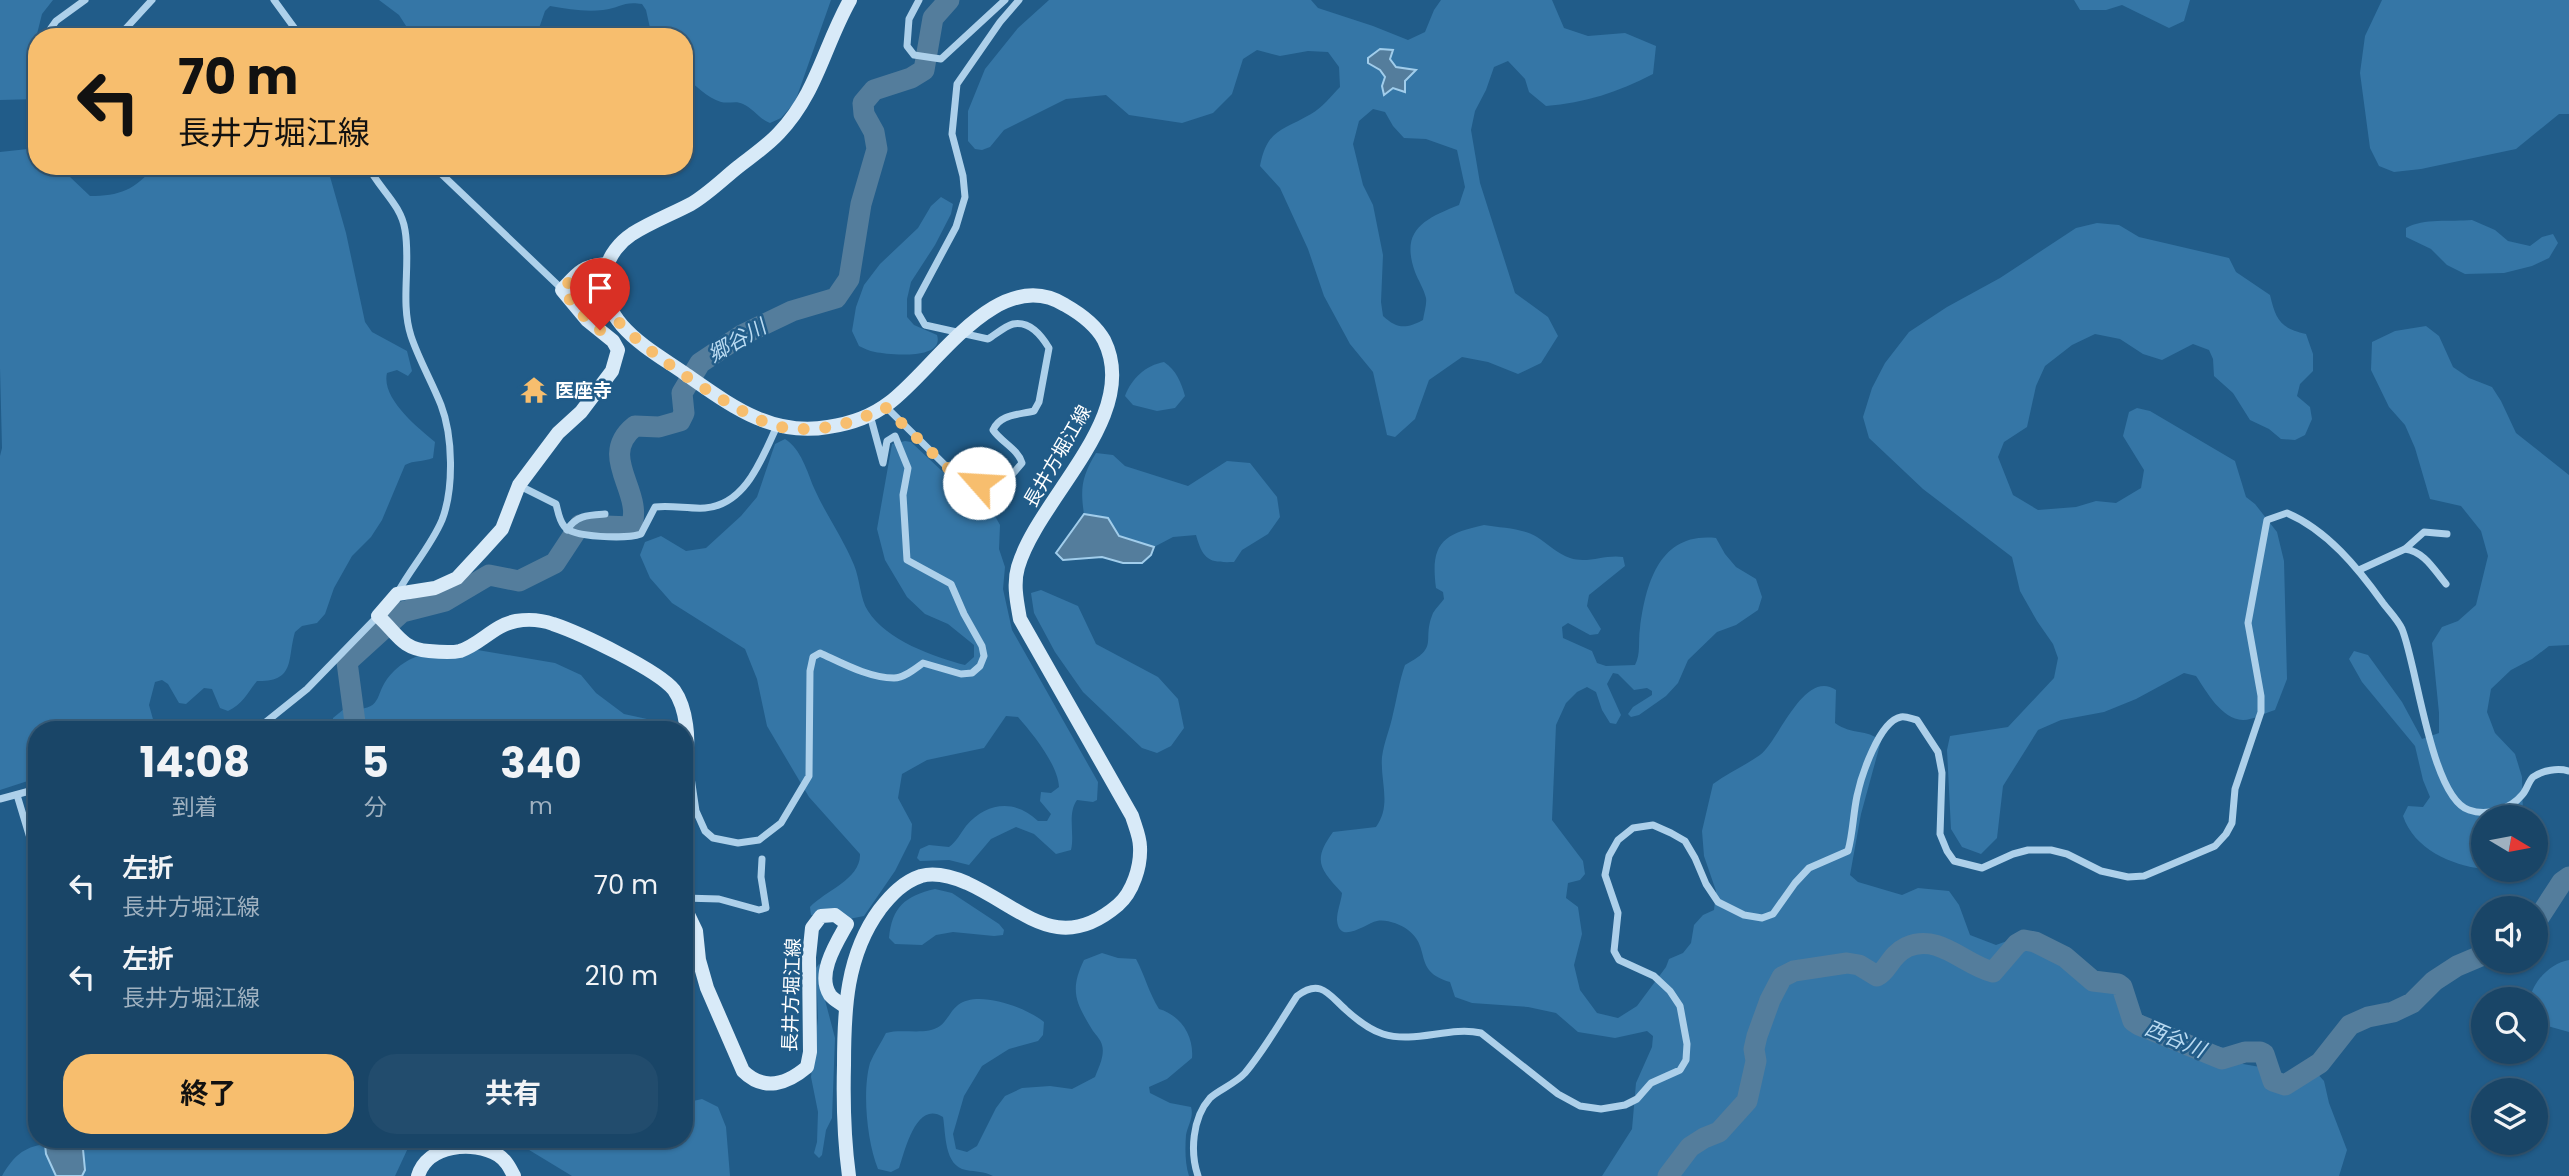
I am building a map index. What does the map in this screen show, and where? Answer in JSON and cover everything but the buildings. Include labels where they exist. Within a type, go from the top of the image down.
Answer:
[{"type":"main road","points":[[684,721],[684,710],[676,693],[667,683],[610,649],[552,624],[516,621],[491,631],[464,650],[453,652],[425,651],[409,647],[381,618],[397,594],[435,588],[457,578],[502,528],[519,485],[558,433],[581,412],[612,371],[618,350],[613,341],[587,320],[562,290],[579,270],[591,265],[607,264],[616,248],[631,234],[695,202],[778,135],[806,100],[850,0]]},
{"type":"main road","name":"長井方堀江線","points":[[607,264],[604,281],[606,297],[612,314],[624,329],[738,411],[777,426],[795,429],[828,427],[870,415],[885,407],[906,390],[989,308],[1012,297],[1034,296],[1059,301],[1087,319],[1104,340],[1111,362],[1112,387],[1106,412],[1029,542],[1018,568],[1015,594],[1020,619],[1132,816],[1140,846],[1136,876],[1122,901],[1101,920],[1074,929],[1042,925],[987,893],[949,876],[921,876],[894,891],[869,923],[856,956],[844,1006],[843,1130],[849,1176]]},
{"type":"main road","name":"長井方堀江線","points":[[693,925],[707,988],[743,1071],[751,1079],[763,1083],[786,1081],[807,1067],[810,1052],[809,957],[812,928],[821,916],[835,915],[847,924],[869,923]]},
{"type":"main road","name":"長井方堀江線","points":[[844,1006],[831,996],[827,986],[827,967],[847,924]]},
{"type":"main road","points":[[418,1176],[432,1156],[449,1148]]},
{"type":"main road","points":[[478,1148],[498,1155],[508,1163],[514,1176]]},
{"type":"street","points":[[51,28],[56,20],[85,0]]},
{"type":"street","points":[[126,28],[152,0]]},
{"type":"street","points":[[274,0],[294,28]]},
{"type":"street","points":[[919,0],[909,19],[907,46],[914,55],[941,59],[1005,0]]},
{"type":"street","points":[[885,407],[948,468],[964,471],[994,496],[1022,463],[1020,456],[999,440],[993,430],[996,423],[1007,416],[1034,411],[1039,402],[1049,348],[1041,334],[1027,325],[1012,324],[988,338],[925,325],[918,313],[918,299],[956,227],[964,197],[952,134],[957,84],[1000,22],[1019,0]]},
{"type":"street","points":[[374,175],[397,207],[405,229],[410,334],[442,407],[449,438],[450,465],[443,518],[432,541],[397,594]]},
{"type":"street","points":[[442,175],[562,290]]},
{"type":"street","points":[[693,795],[696,811],[705,831],[713,838],[738,843],[759,840],[782,823],[809,776],[810,671],[813,657],[820,653],[856,669],[896,678],[912,672],[923,663],[961,674],[972,673],[980,666],[985,656],[951,584],[907,560],[903,495],[908,468],[895,436],[887,441],[883,463],[870,415]]},
{"type":"street","points":[[519,485],[556,505],[567,530],[582,536],[597,534],[631,537],[641,534],[655,507],[666,505],[706,508],[722,505],[738,494],[750,481],[777,426]]},
{"type":"street","points":[[1198,1176],[1194,1163],[1194,1139],[1201,1115],[1210,1098],[1242,1075],[1297,996],[1306,989],[1320,988],[1332,995],[1353,1015],[1383,1034],[1404,1037],[1468,1030],[1481,1033],[1558,1094],[1580,1105],[1601,1109],[1625,1105],[1637,1099],[1651,1083],[1680,1070],[1686,1060],[1687,1044],[1680,1006],[1670,991],[1654,976],[1619,960],[1614,951],[1618,913],[1605,874],[1609,856],[1618,840],[1633,828],[1653,825],[1671,833],[1685,841],[1718,902],[1744,915],[1762,918],[1773,914],[1809,868],[1847,851],[1857,796],[1870,758],[1884,730],[1892,721],[1903,716],[1917,720],[1938,752],[1942,773],[1940,834],[1954,861],[1982,868],[2028,850],[2051,850],[2067,854],[2101,871],[2128,877],[2144,876],[2215,846],[2227,834],[2232,823],[2235,789],[2261,712],[2261,696],[2248,623],[2267,520],[2287,513],[2316,531],[2359,570],[2401,626],[2414,663],[2424,722],[2446,784],[2455,800],[2466,810],[2487,813],[2506,808],[2522,797],[2532,778],[2546,771],[2569,771]]},
{"type":"street","points":[[567,530],[576,519],[605,514]]},
{"type":"street","points":[[2359,570],[2405,549],[2424,532],[2447,534]]},
{"type":"street","points":[[2405,549],[2418,552],[2446,584]]},
{"type":"street","points":[[267,721],[307,689],[381,618]]},
{"type":"street","points":[[0,799],[28,792]]},
{"type":"street","points":[[17,795],[28,831]]},
{"type":"street","points":[[693,898],[719,899],[759,910],[766,908],[761,877],[762,859]]},
{"type":"shaded area","points":[[0,0],[53,0],[42,14],[38,28],[28,28],[28,99],[0,100]]},
{"type":"shaded area","points":[[379,0],[831,0],[795,102],[781,118],[770,123],[747,106],[711,98],[693,84],[693,28],[650,28],[642,4],[630,3],[596,11],[550,6],[545,11],[539,28],[407,28],[399,15]]},
{"type":"shaded area","points":[[1049,0],[1311,0],[1318,8],[1408,40],[1425,32],[1441,0],[1552,0],[1564,28],[1588,36],[1625,33],[1656,46],[1653,74],[1601,96],[1560,105],[1546,106],[1529,92],[1525,79],[1508,61],[1494,67],[1475,111],[1471,130],[1480,183],[1515,293],[1548,317],[1558,336],[1541,363],[1518,374],[1488,362],[1462,357],[1429,380],[1415,419],[1395,437],[1387,435],[1373,372],[1350,344],[1324,296],[1308,249],[1280,188],[1260,166],[1267,145],[1277,132],[1315,111],[1340,87],[1339,67],[1328,52],[1308,51],[1280,56],[1257,50],[1243,59],[1232,94],[1213,113],[1182,123],[1129,115],[1106,95],[1066,99],[1004,130],[990,147],[975,149],[968,141],[968,111],[985,69],[1018,28]],"holes":[[[1373,109],[1385,112],[1404,138],[1426,139],[1457,150],[1465,187],[1459,205],[1426,221],[1413,236],[1411,258],[1426,303],[1423,320],[1407,326],[1397,325],[1383,316],[1383,255],[1373,205],[1363,185],[1353,144],[1359,121]]]},
{"type":"shaded area","points":[[2074,0],[2190,0],[2184,21],[2169,28],[2122,5],[2106,10],[2080,10]]},
{"type":"shaded area","points":[[2382,0],[2569,0],[2569,114],[2559,114],[2516,149],[2421,169],[2394,172],[2379,166],[2370,148],[2360,73],[2365,36]]},
{"type":"shaded area","points":[[1380,49],[1393,50],[1390,59],[1396,67],[1416,70],[1405,81],[1405,92],[1393,88],[1384,95],[1382,86],[1385,77],[1380,70],[1368,63],[1368,58]]},
{"type":"shaded area","points":[[28,149],[28,175],[69,175],[90,196],[110,195],[126,190],[146,175],[330,175],[346,233],[365,322],[372,332],[407,351],[412,371],[408,376],[397,370],[387,373],[389,392],[402,411],[435,442],[433,458],[405,465],[382,520],[371,537],[352,556],[334,588],[325,614],[317,623],[302,626],[295,632],[288,667],[278,678],[257,681],[241,702],[228,711],[220,708],[212,689],[204,688],[186,704],[179,703],[168,684],[162,680],[155,682],[149,705],[153,721],[28,721],[28,781],[0,790],[2,448],[0,152]]},
{"type":"shaded area","points":[[941,197],[953,204],[951,214],[911,282],[907,299],[907,317],[914,325],[937,335],[937,343],[933,349],[925,352],[903,355],[875,352],[859,346],[852,331],[856,307],[864,285],[880,264],[918,228],[931,206]]},
{"type":"shaded area","points":[[2472,220],[2495,230],[2508,241],[2530,246],[2542,237],[2553,234],[2558,243],[2549,258],[2532,266],[2504,273],[2465,274],[2447,265],[2431,249],[2406,237],[2406,228],[2413,225]]},
{"type":"shaded area","points":[[2097,223],[2119,225],[2139,237],[2229,258],[2236,272],[2270,295],[2277,317],[2290,329],[2306,334],[2313,354],[2313,371],[2300,384],[2297,396],[2310,407],[2312,419],[2305,435],[2295,440],[2281,439],[2269,429],[2250,420],[2233,393],[2214,376],[2213,359],[2209,350],[2193,344],[2162,360],[2143,354],[2120,339],[2095,334],[2072,345],[2045,366],[2036,386],[2027,427],[2004,442],[1998,457],[2013,495],[2038,510],[2076,507],[2096,501],[2116,503],[2141,488],[2144,470],[2123,436],[2129,412],[2137,408],[2150,411],[2235,461],[2246,497],[2277,532],[2284,561],[2287,679],[2275,710],[2247,720],[2235,718],[2221,710],[2196,676],[2184,673],[2136,699],[2104,712],[2061,720],[2038,730],[2003,786],[1997,838],[1981,854],[1962,847],[1951,829],[1947,750],[1950,736],[2008,727],[2054,678],[2058,658],[2053,644],[2020,591],[2012,557],[1923,489],[1869,438],[1863,417],[1872,388],[1885,363],[1909,332],[1947,307],[2000,278],[2076,228]]},
{"type":"shaded area","points":[[2426,326],[2439,336],[2453,367],[2469,378],[2492,387],[2516,433],[2569,475],[2569,645],[2549,646],[2511,670],[2491,689],[2487,712],[2495,733],[2515,754],[2522,777],[2523,805],[2471,805],[2471,867],[2435,853],[2408,828],[2403,816],[2408,806],[2423,807],[2430,797],[2415,746],[2362,682],[2349,659],[2354,651],[2368,655],[2402,702],[2422,739],[2439,733],[2432,643],[2442,627],[2458,621],[2476,605],[2488,556],[2481,531],[2461,506],[2430,499],[2415,448],[2405,425],[2389,407],[2371,370],[2372,342],[2395,331]]},
{"type":"shaded area","points":[[1164,362],[1177,377],[1185,396],[1175,408],[1157,411],[1133,405],[1125,396],[1131,384],[1145,370]]},
{"type":"shaded area","points":[[785,439],[791,443],[803,461],[819,498],[845,545],[868,611],[886,631],[898,639],[965,665],[974,657],[974,645],[948,624],[925,614],[907,597],[885,560],[877,529],[892,444],[911,442],[942,471],[961,475],[987,502],[1000,525],[999,549],[1005,567],[1003,589],[1012,630],[1098,782],[1097,800],[1077,800],[1074,806],[1071,850],[1056,854],[1034,834],[1016,827],[991,839],[969,865],[949,860],[920,861],[917,858],[920,849],[929,845],[949,847],[974,818],[992,808],[1001,806],[1020,809],[1038,821],[1047,821],[1051,814],[1040,801],[1041,792],[1051,793],[1059,787],[1058,778],[1050,760],[1018,717],[1006,716],[984,748],[927,760],[902,774],[898,798],[912,824],[911,839],[895,871],[864,916],[849,919],[811,915],[810,907],[816,901],[855,871],[860,854],[809,797],[767,726],[757,679],[745,649],[672,603],[650,578],[640,555],[645,542],[661,536],[686,551],[706,548],[741,516],[757,497],[775,444]]},
{"type":"shaded area","points":[[1096,453],[1113,455],[1125,466],[1188,486],[1227,461],[1250,463],[1277,497],[1280,517],[1268,534],[1242,550],[1234,562],[1218,562],[1208,558],[1201,550],[1196,535],[1173,537],[1154,547],[1118,536],[1108,518],[1084,514],[1083,482]]},
{"type":"shaded area","points":[[1084,514],[1108,518],[1119,536],[1154,547],[1151,555],[1142,563],[1123,563],[1102,557],[1063,560],[1056,553]]},
{"type":"shaded area","points":[[1484,525],[1531,534],[1561,554],[1577,560],[1623,557],[1625,566],[1589,595],[1587,606],[1601,629],[1598,634],[1590,635],[1568,623],[1562,627],[1563,638],[1592,651],[1597,663],[1606,666],[1635,665],[1643,611],[1652,578],[1659,564],[1681,543],[1697,538],[1716,538],[1736,567],[1756,579],[1762,597],[1758,610],[1736,625],[1717,632],[1688,660],[1678,683],[1666,696],[1639,715],[1631,717],[1628,714],[1633,707],[1652,695],[1652,691],[1647,688],[1634,690],[1618,674],[1613,673],[1607,684],[1621,715],[1616,724],[1610,723],[1596,692],[1587,687],[1566,703],[1556,725],[1552,820],[1583,861],[1585,874],[1580,880],[1568,883],[1566,898],[1578,907],[1582,934],[1574,965],[1580,990],[1597,1013],[1618,1018],[1637,1006],[1669,959],[1683,953],[1691,943],[1694,925],[1703,915],[1714,910],[1716,891],[1704,856],[1702,831],[1713,784],[1760,755],[1803,697],[1813,689],[1824,686],[1836,690],[1835,723],[1881,741],[1861,814],[1850,875],[1858,882],[1902,895],[1918,888],[1949,891],[1959,905],[1970,935],[1996,945],[2021,936],[2057,944],[2119,989],[2144,1017],[2154,1035],[2189,1050],[2217,1046],[2231,1050],[2243,1064],[2266,1068],[2287,1083],[2314,1070],[2324,1081],[2329,1103],[2347,1150],[2339,1176],[1602,1176],[1632,1129],[1636,1083],[1652,1047],[1653,1036],[1647,1031],[1615,1038],[1578,1032],[1556,1013],[1528,1007],[1472,1003],[1455,997],[1450,982],[1431,972],[1415,937],[1405,928],[1381,921],[1348,932],[1339,928],[1337,920],[1342,893],[1321,864],[1322,850],[1333,832],[1376,827],[1381,819],[1384,802],[1382,757],[1403,671],[1405,665],[1427,648],[1433,613],[1444,599],[1443,592],[1436,588],[1435,560],[1438,551],[1449,537]]},
{"type":"shaded area","points":[[1041,590],[1078,606],[1096,644],[1158,677],[1178,699],[1184,728],[1171,746],[1157,753],[1142,748],[1083,692],[1055,652],[1034,613],[1031,593]]},
{"type":"shaded area","points":[[454,646],[555,663],[581,675],[596,693],[624,714],[656,721],[333,721],[344,709],[367,708],[373,704],[394,671],[422,654]]},
{"type":"shaded area","points":[[935,889],[952,893],[999,924],[1004,930],[1003,935],[953,932],[936,935],[922,945],[895,944],[889,938],[893,918],[902,904],[916,895]]},
{"type":"shaded area","points":[[1102,953],[1118,958],[1136,959],[1159,1009],[1179,1021],[1191,1041],[1192,1058],[1167,1079],[1149,1087],[1150,1093],[1170,1103],[1191,1107],[1185,1145],[1189,1176],[993,1176],[966,1170],[959,1167],[950,1156],[943,1117],[934,1114],[926,1115],[913,1130],[899,1168],[891,1172],[878,1169],[869,1131],[866,1088],[870,1063],[886,1033],[934,1029],[942,1024],[958,1005],[977,999],[1015,1006],[1044,1022],[1043,1035],[1038,1041],[1009,1049],[982,1066],[964,1096],[953,1134],[956,1149],[967,1152],[977,1146],[1005,1096],[1022,1088],[1050,1086],[1072,1089],[1095,1077],[1103,1049],[1100,1039],[1082,1012],[1076,989],[1084,960]]},
{"type":"shaded area","points":[[2569,960],[2569,1032],[2548,1026],[2548,987],[2534,987],[2544,974]]},
{"type":"shaded area","points":[[819,964],[823,967],[825,1000],[835,1038],[832,1118],[819,1158],[814,1153],[818,1112],[811,1077],[818,1018],[816,968]]},
{"type":"shaded area","points":[[702,1099],[718,1107],[726,1127],[730,1176],[572,1176],[526,1148],[693,1148],[693,1101]]},
{"type":"shaded area","points":[[31,1148],[45,1148],[56,1176],[2,1176],[19,1154]]},
{"type":"shaded area","points":[[45,1148],[83,1148],[85,1170],[82,1176],[56,1176]]},
{"type":"shaded area","points":[[83,1148],[408,1148],[395,1176],[82,1176],[85,1170]]},
{"type":"waterway","name":"郷谷川","points":[[355,721],[347,662],[402,612],[445,601],[489,575],[519,581],[555,563],[580,525],[631,527],[634,514],[632,501],[620,462],[624,438],[635,426],[659,427],[680,421],[684,413],[682,393],[700,363],[742,335],[792,311],[836,298],[849,279],[861,204],[877,149],[874,132],[864,114],[863,103],[874,90],[911,78],[924,70],[933,18],[949,0]]},
{"type":"waterway","name":"西谷川","points":[[2548,904],[2562,882],[2569,877]]},
{"type":"waterway","name":"西谷川","points":[[1668,1176],[1690,1147],[1719,1132],[1747,1101],[1756,1061],[1754,1049],[1770,1000],[1782,977],[1794,971],[1847,963],[1859,965],[1877,976],[1901,950],[1919,944],[1930,944],[1993,972],[2017,944],[2024,940],[2035,942],[2065,957],[2093,981],[2118,984],[2122,987],[2133,1021],[2139,1025],[2222,1059],[2245,1052],[2260,1052],[2264,1054],[2273,1081],[2285,1085],[2320,1063],[2350,1025],[2368,1017],[2393,1012],[2412,1003],[2434,981],[2471,960]]},
{"type":"place","name":"医座寺","points":[[534,390]]},
{"type":"route","points":[[600,330],[587,320],[562,290],[579,270],[591,265],[607,264],[604,281],[606,297],[612,314],[624,329],[738,411],[777,426],[816,429],[848,423],[885,407],[948,468],[964,471],[979,483]]}]
